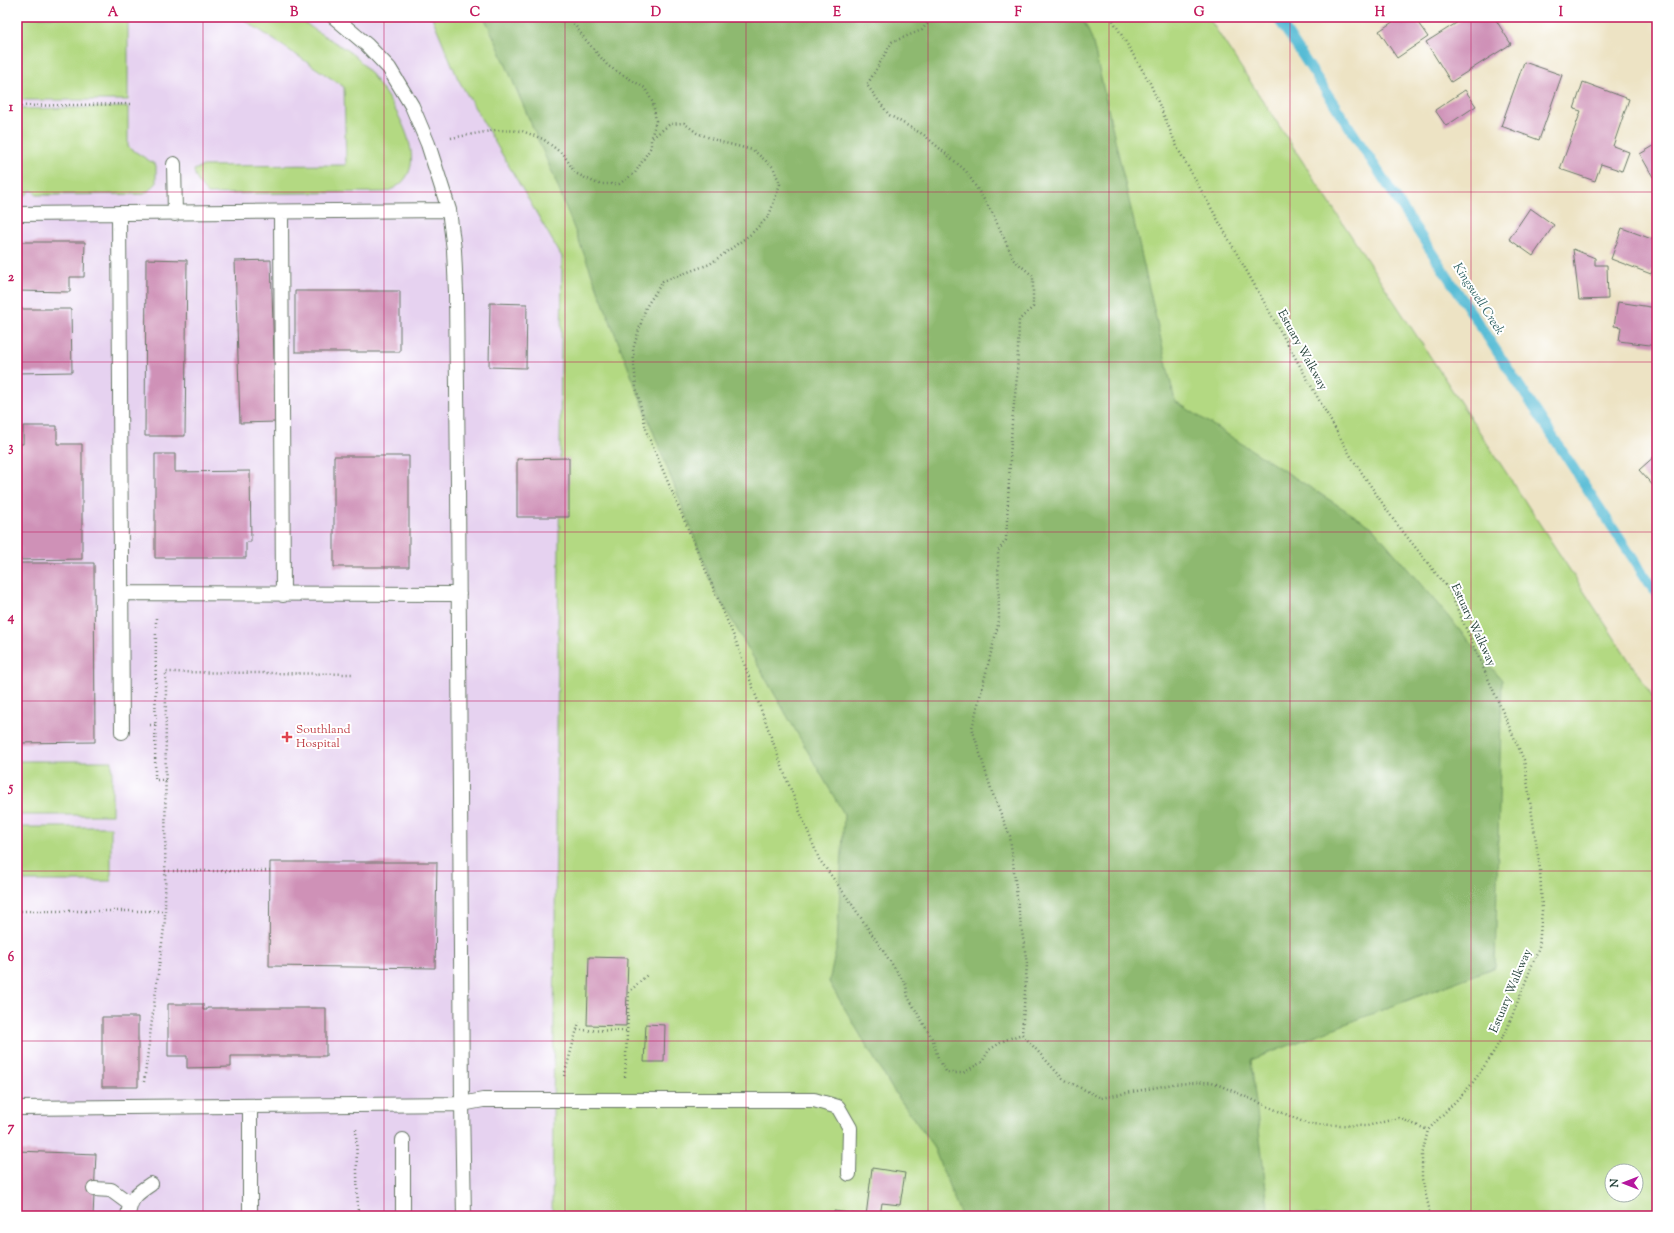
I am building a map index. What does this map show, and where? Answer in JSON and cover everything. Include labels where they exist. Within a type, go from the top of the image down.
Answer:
[{"type":"lane","points":[[334,17],[367,45],[389,68],[412,106],[428,144],[449,210],[456,292],[464,1216]]},
{"type":"lane","points":[[174,164],[176,214]]},
{"type":"lane","points":[[17,214],[176,214],[449,210]]},
{"type":"lane","points":[[119,213],[122,732]]},
{"type":"lane","points":[[281,213],[283,595]]},
{"type":"lane","points":[[121,593],[283,595],[459,594]]},
{"type":"lane","points":[[17,1108],[462,1104],[483,1100],[814,1100],[838,1107],[850,1128],[849,1174]]},
{"type":"lane","points":[[250,1106],[250,1216]]},
{"type":"lane","points":[[403,1140],[403,1216]]},
{"type":"lane","points":[[94,1189],[111,1190],[129,1210],[137,1193],[151,1184]]},
{"type":"path","points":[[428,144],[462,135],[496,130],[522,131],[543,139],[564,155],[575,172],[598,184],[619,184],[635,172],[651,147],[651,139],[656,121],[653,103],[644,88],[608,66],[569,17]]},
{"type":"path","points":[[932,17],[922,30],[892,42],[867,85],[889,115],[924,135],[966,171],[993,214],[1014,260],[1033,276],[1033,307],[1019,320],[1017,377],[1012,422],[1006,540],[998,551],[999,621],[972,728],[992,792],[1010,836],[1017,898],[1027,964],[1022,1034],[1063,1079],[1101,1098],[1173,1084],[1212,1082],[1308,1124],[1367,1126],[1399,1118],[1428,1130],[1422,1155],[1422,1179],[1431,1216]]},
{"type":"path","name":"Estuary Walkway","points":[[1111,17],[1150,83],[1178,149],[1350,455],[1393,519],[1448,590],[1524,760],[1540,869],[1542,910],[1539,947],[1507,1029],[1490,1058],[1471,1085],[1428,1130]]},
{"type":"path","points":[[17,106],[130,104]]},
{"type":"path","points":[[651,139],[670,124],[684,123],[697,133],[721,142],[753,150],[773,167],[780,184],[769,216],[751,234],[710,264],[663,281],[646,307],[632,349],[636,387],[647,433],[735,639],[787,780],[819,858],[906,985],[908,997],[933,1040],[938,1058],[947,1073],[962,1073],[982,1062],[989,1050],[1005,1040],[1022,1034]]},
{"type":"path","points":[[156,594],[155,780],[166,780]]},
{"type":"path","points":[[144,1106],[146,1062],[164,911],[166,672],[354,674]]},
{"type":"path","points":[[148,725],[155,725]]},
{"type":"path","points":[[165,871],[270,871]]},
{"type":"path","points":[[17,911],[164,911]]},
{"type":"path","points":[[625,1100],[626,1031],[629,992],[647,975]]},
{"type":"path","points":[[561,1100],[561,1084],[579,1022]]},
{"type":"path","points":[[577,1030],[626,1031]]},
{"type":"path","points":[[356,1129],[358,1216]]},
{"type":"shaded area","name":"Southland Hospital","points":[[17,17],[432,17],[458,79],[562,257],[552,1216],[17,1216]]},
{"type":"green space","points":[[279,16],[297,18],[345,49],[360,61],[383,90],[405,129],[411,149],[411,167],[403,182],[385,192],[208,194],[203,189],[194,170],[203,166],[346,165],[344,87],[240,17]]},
{"type":"green space","points":[[17,17],[128,17],[128,100],[17,100]]},
{"type":"green space","points":[[432,17],[1208,17],[1657,703],[1657,1216],[552,1216],[562,257],[458,79]]},
{"type":"green space","points":[[484,17],[1082,17],[1092,39],[1175,401],[1372,527],[1502,680],[1495,967],[1251,1060],[1269,1216],[961,1216],[933,1146],[891,1087],[829,982],[837,945],[844,814],[716,593],[554,177]]},
{"type":"green space","points":[[128,107],[128,147],[156,165],[156,184],[147,192],[144,194],[38,195],[31,190],[26,195],[17,195],[17,109]]},
{"type":"green space","points":[[17,761],[112,761],[112,815],[17,815]]},
{"type":"green space","points":[[17,827],[111,827],[111,881],[17,881]]},
{"type":"building","points":[[1400,17],[1414,17],[1428,37],[1397,58],[1379,31]]},
{"type":"building","points":[[1466,17],[1494,17],[1511,44],[1451,82],[1426,42]]},
{"type":"building","points":[[1524,62],[1562,75],[1539,140],[1501,126]]},
{"type":"building","points":[[1583,82],[1629,99],[1613,146],[1629,152],[1622,171],[1601,164],[1595,181],[1560,169],[1581,111],[1574,109]]},
{"type":"building","points":[[1465,90],[1476,106],[1446,126],[1435,110]]},
{"type":"building","points":[[1657,144],[1657,175],[1653,177],[1640,154]]},
{"type":"building","points":[[1530,208],[1554,225],[1533,256],[1509,239]]},
{"type":"building","points":[[1622,228],[1657,241],[1657,257],[1651,274],[1611,259]]},
{"type":"building","points":[[17,242],[85,242],[84,277],[70,277],[70,292],[17,291]]},
{"type":"building","points":[[1573,249],[1595,258],[1595,265],[1607,265],[1608,299],[1579,300]]},
{"type":"building","points":[[146,259],[187,260],[185,436],[145,436]]},
{"type":"building","points":[[271,260],[276,422],[240,423],[235,261]]},
{"type":"building","points":[[295,291],[400,291],[400,352],[295,352]]},
{"type":"building","points":[[1618,302],[1657,308],[1657,346],[1619,341],[1621,327],[1614,326]]},
{"type":"building","points":[[490,303],[527,304],[526,368],[489,367]]},
{"type":"building","points":[[17,309],[71,309],[72,372],[17,373]]},
{"type":"building","points":[[23,426],[57,426],[57,444],[82,444],[82,559],[17,560],[17,444],[23,444]]},
{"type":"building","points":[[155,454],[175,454],[175,472],[250,471],[251,542],[246,542],[246,558],[155,558]]},
{"type":"building","points":[[1657,454],[1657,490],[1639,470]]},
{"type":"building","points":[[334,456],[409,456],[409,567],[334,567]]},
{"type":"building","points":[[569,458],[569,517],[517,517],[517,459]]},
{"type":"building","points":[[17,563],[94,563],[95,742],[17,743]]},
{"type":"building","points":[[270,862],[437,862],[435,968],[269,966]]},
{"type":"building","points":[[589,957],[628,958],[626,1026],[587,1025]]},
{"type":"building","points":[[168,1004],[203,1004],[203,1010],[207,1010],[207,1008],[326,1008],[326,1056],[231,1056],[231,1067],[187,1068],[187,1056],[168,1056]]},
{"type":"building","points":[[102,1017],[138,1017],[138,1087],[102,1087]]},
{"type":"building","points":[[646,1024],[665,1025],[664,1062],[644,1062]]},
{"type":"building","points":[[17,1151],[96,1154],[93,1216],[17,1216]]},
{"type":"building","points":[[872,1168],[905,1173],[900,1205],[882,1203],[880,1216],[866,1216]]},
{"type":"building","points":[[834,1211],[864,1215],[864,1216],[834,1216]]},
{"type":"waterway","name":"Kingswell Creek","points":[[1277,17],[1657,595]]},
{"type":"place","name":"Southland Hospital","points":[[287,737]]}]
